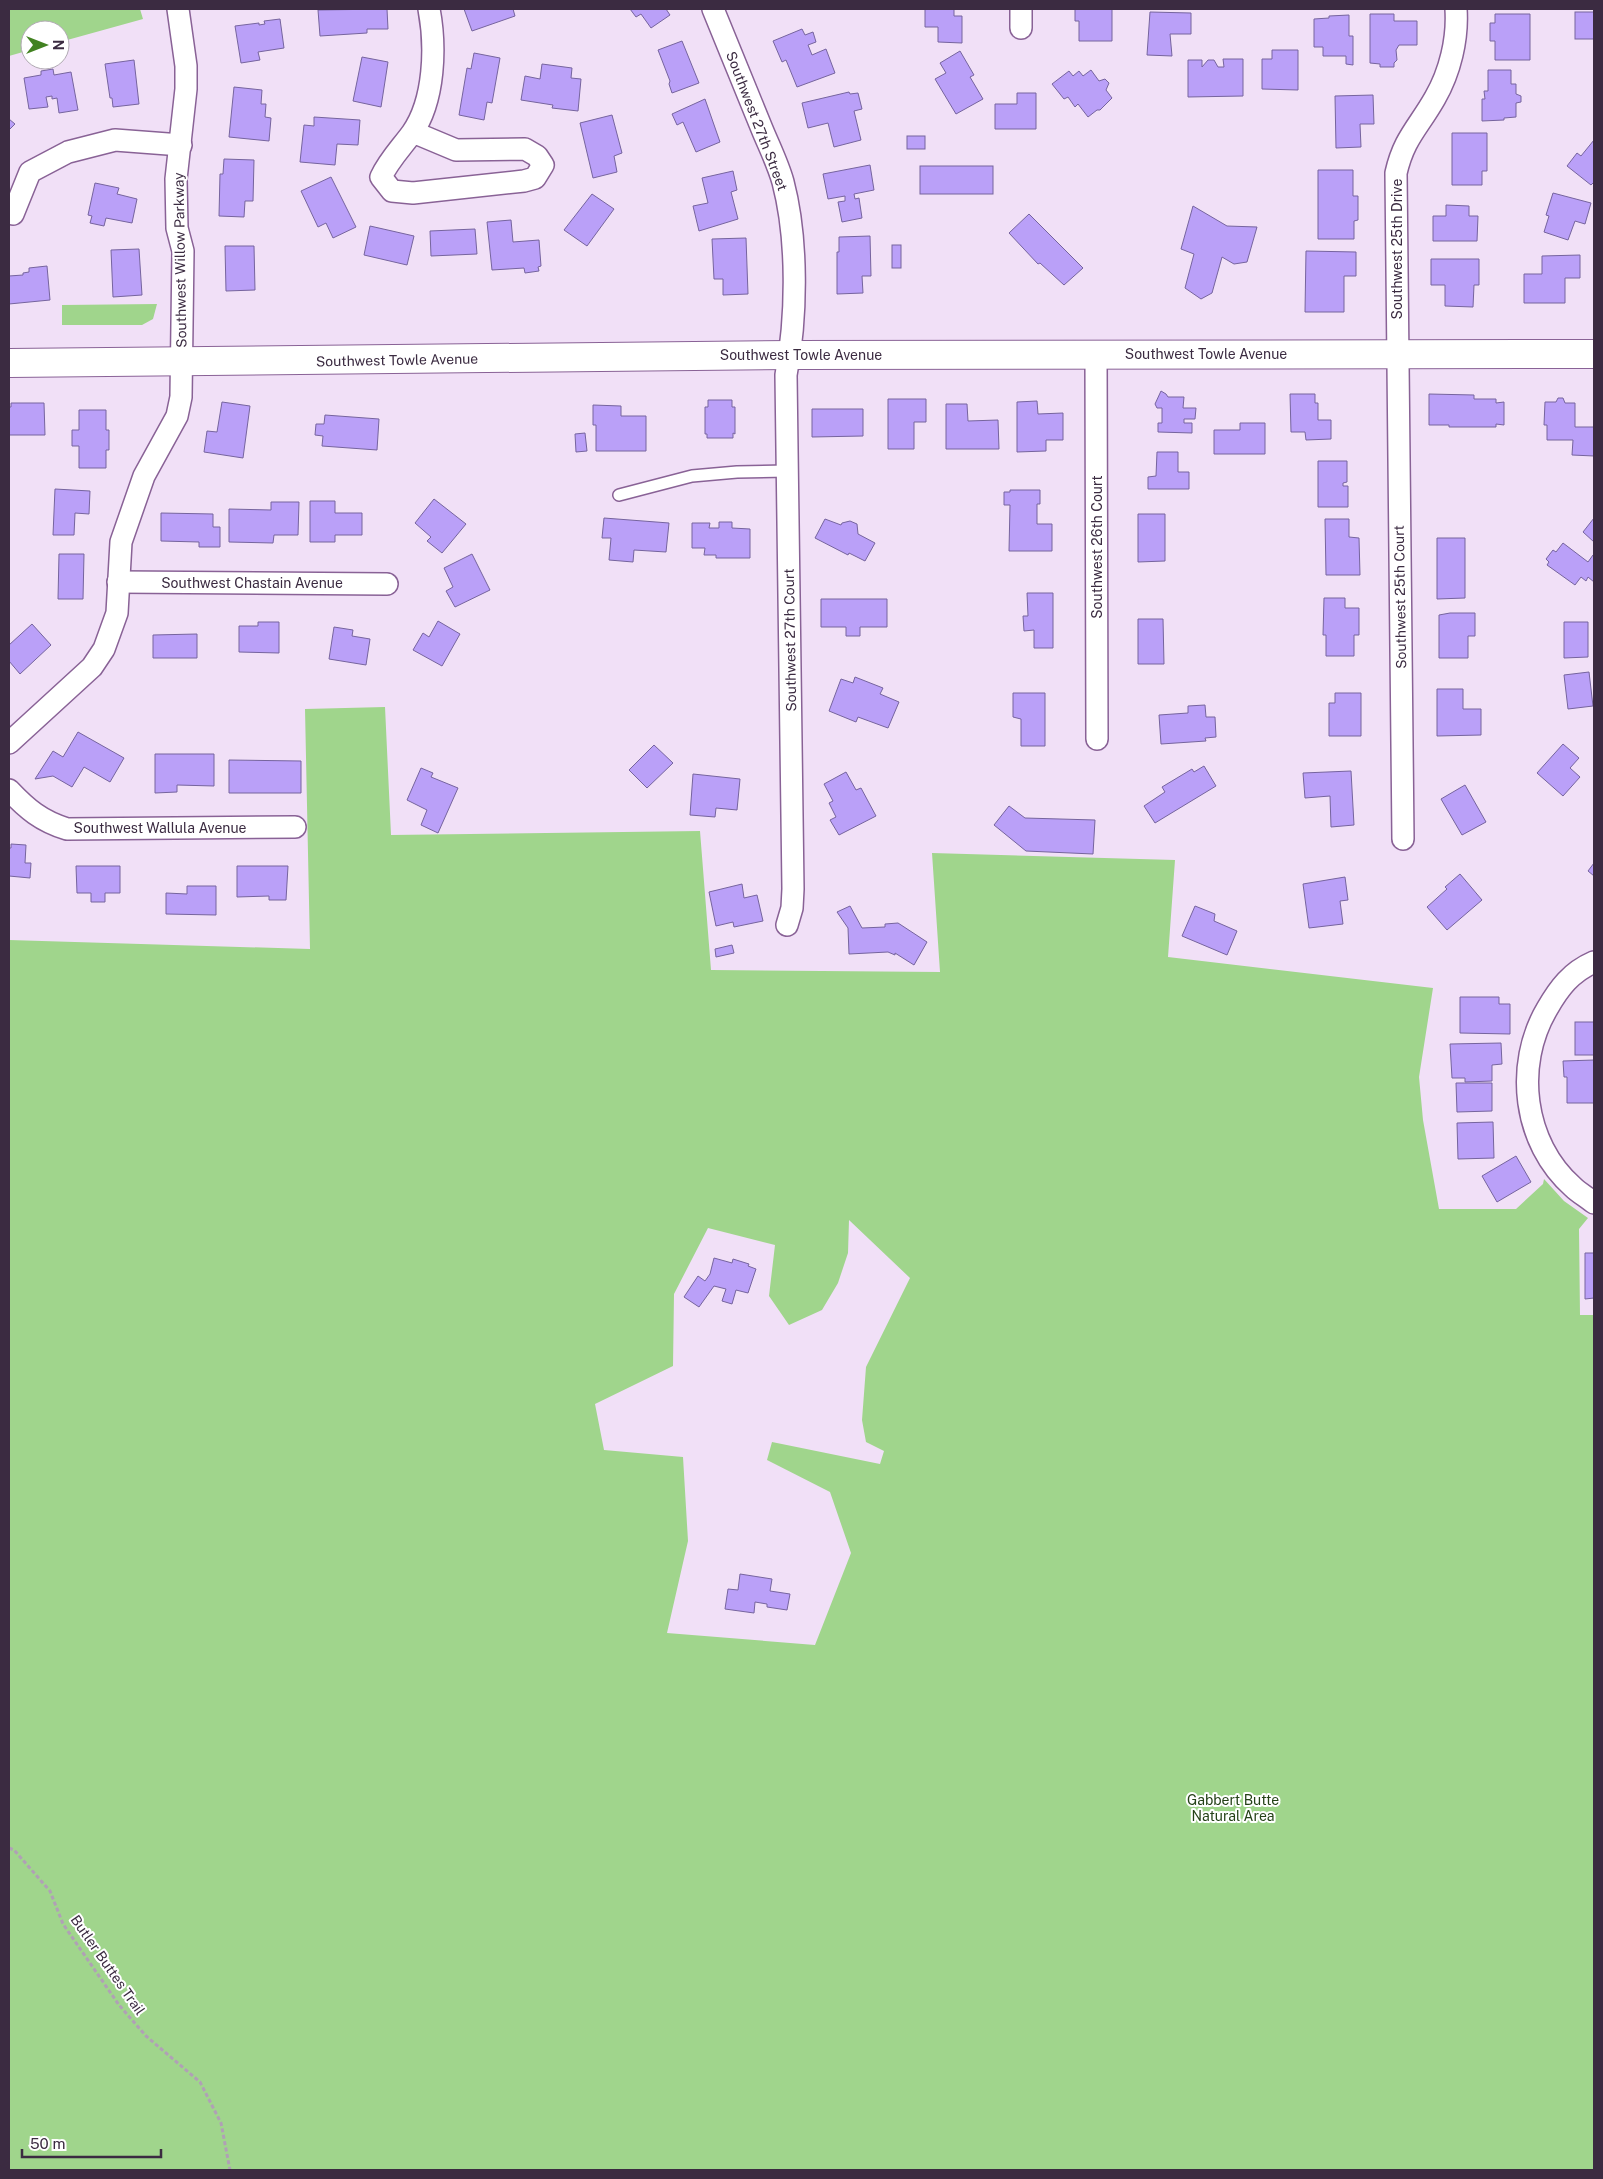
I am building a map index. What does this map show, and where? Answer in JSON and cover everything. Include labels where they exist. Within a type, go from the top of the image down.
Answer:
[{"type":"main road","name":"Southwest Towle Avenue","points":[[9,363],[790,355],[1594,354]]},
{"type":"street","name":"Southwest Willow Parkway","points":[[9,743],[92,667],[104,649],[117,614],[121,542],[144,476],[177,416],[181,397],[183,251],[177,228],[176,179],[186,89],[186,66],[178,9]]},
{"type":"street","points":[[413,132],[456,150],[525,149],[538,156],[543,165],[535,178],[524,181],[413,194],[392,191],[381,177],[388,162],[413,132],[426,100],[432,73],[433,31],[429,9]]},
{"type":"street","name":"Southwest 27th Street","points":[[713,9],[783,180],[791,218],[793,258],[790,355]]},
{"type":"street","name":"Southwest 25th Drive","points":[[1397,354],[1396,173],[1401,152],[1436,97],[1445,77],[1455,35],[1456,9]]},
{"type":"street","points":[[13,214],[30,172],[68,152],[115,140],[181,145]]},
{"type":"street","name":"Southwest 26th Court","points":[[1096,354],[1097,739]]},
{"type":"street","name":"Southwest 25th Court","points":[[1397,354],[1403,840]]},
{"type":"street","name":"Southwest 27th Court","points":[[787,925],[792,908],[793,889],[786,375],[790,355]]},
{"type":"street","name":"Southwest Chastain Avenue","points":[[118,582],[387,584]]},
{"type":"street","name":"Southwest Wallula Avenue","points":[[9,790],[27,809],[48,823],[67,829],[296,827]]},
{"type":"street","points":[[1594,962],[1568,978],[1540,1019],[1528,1062],[1527,1082],[1528,1105],[1541,1145],[1553,1165],[1572,1186],[1594,1203]]},
{"type":"lane","points":[[619,495],[692,476],[787,471]]},
{"type":"path","name":"Butler Buttes Trail","points":[[9,1848],[14,1850],[50,1892],[63,1924],[119,2005],[146,2036],[200,2082],[220,2123],[230,2170]]},
{"type":"green space","points":[[9,9],[140,9],[143,19],[70,39],[70,20],[20,20],[20,53],[9,56]]},
{"type":"green space","points":[[157,304],[153,319],[142,325],[62,325],[62,305]]},
{"type":"green space","name":"Gabbert Butte Natural Area","points":[[385,707],[391,835],[700,831],[711,970],[940,972],[932,853],[1175,860],[1168,957],[1433,988],[1419,1077],[1423,1120],[1439,1209],[1516,1209],[1543,1184],[1544,1179],[1564,1201],[1588,1218],[1579,1229],[1580,1315],[1594,1315],[1594,2170],[9,2170],[9,940],[310,949],[305,709]],"holes":[[[849,1220],[910,1278],[866,1367],[862,1420],[866,1442],[884,1451],[880,1464],[772,1442],[767,1460],[830,1492],[851,1553],[815,1645],[667,1633],[688,1541],[683,1457],[604,1450],[595,1404],[673,1366],[674,1294],[708,1228],[775,1245],[769,1296],[789,1325],[822,1310],[838,1283],[848,1253]]]},
{"type":"building","points":[[387,9],[388,29],[367,29],[367,33],[320,36],[318,10]]},
{"type":"building","points":[[464,9],[513,9],[515,16],[472,31]]},
{"type":"building","points":[[630,9],[666,9],[670,15],[651,28],[641,14],[636,17]]},
{"type":"building","points":[[925,9],[954,9],[954,16],[962,16],[962,43],[938,42],[938,27],[925,27]]},
{"type":"building","points":[[1075,9],[1112,9],[1112,41],[1079,41],[1079,21],[1075,21]]},
{"type":"building","points":[[1150,12],[1191,13],[1191,34],[1170,34],[1172,56],[1147,55]]},
{"type":"building","points":[[1575,12],[1594,12],[1594,39],[1575,39]]},
{"type":"building","points":[[1370,14],[1394,14],[1394,21],[1417,21],[1417,45],[1399,45],[1396,50],[1397,60],[1394,63],[1394,67],[1380,67],[1380,64],[1370,63]]},
{"type":"building","points":[[1495,14],[1530,14],[1530,60],[1495,60],[1495,41],[1490,41],[1490,23],[1495,23]]},
{"type":"building","points":[[1349,15],[1349,36],[1353,36],[1353,65],[1346,64],[1346,56],[1323,56],[1323,47],[1314,47],[1314,19]]},
{"type":"building","points":[[280,19],[284,48],[258,52],[260,60],[241,63],[235,26],[259,23],[259,25],[265,24],[264,21]]},
{"type":"building","points":[[802,29],[805,35],[813,32],[816,42],[808,45],[812,55],[826,49],[835,73],[797,87],[786,60],[782,62],[773,41]]},
{"type":"building","points":[[682,41],[699,83],[672,93],[670,81],[658,50]]},
{"type":"building","points":[[1272,50],[1298,50],[1298,90],[1262,89],[1262,59],[1272,59]]},
{"type":"building","points":[[960,51],[974,75],[970,77],[983,99],[956,114],[935,79],[946,73],[940,63]]},
{"type":"building","points":[[474,53],[500,58],[492,103],[487,102],[484,120],[459,115],[467,68],[471,69]]},
{"type":"building","points":[[362,57],[388,62],[381,107],[353,101]]},
{"type":"building","points":[[1223,59],[1243,59],[1243,96],[1188,97],[1188,60],[1202,60],[1202,67],[1208,60],[1214,60],[1218,67],[1224,67]]},
{"type":"building","points":[[134,60],[139,104],[113,107],[105,64]]},
{"type":"building","points":[[542,64],[572,68],[571,78],[581,79],[578,111],[552,108],[553,105],[521,100],[525,76],[540,79]]},
{"type":"building","points":[[53,70],[54,75],[71,72],[78,110],[59,113],[57,98],[52,99],[52,96],[46,97],[48,107],[29,109],[24,78],[41,75],[41,71]]},
{"type":"building","points":[[1091,70],[1099,81],[1105,79],[1109,83],[1106,90],[1112,98],[1100,110],[1097,110],[1088,117],[1078,104],[1075,107],[1068,97],[1064,99],[1052,84],[1069,71],[1073,76],[1079,71],[1083,76]]},
{"type":"building","points":[[1488,70],[1511,70],[1511,84],[1516,84],[1516,94],[1521,96],[1521,102],[1516,103],[1516,117],[1504,118],[1504,120],[1482,121],[1482,99],[1485,99],[1484,91],[1488,91]]},
{"type":"building","points":[[234,87],[262,90],[261,104],[266,104],[265,117],[271,118],[269,141],[229,137]]},
{"type":"building","points":[[849,92],[850,94],[858,93],[862,109],[854,111],[861,140],[834,147],[828,123],[808,128],[802,103]]},
{"type":"building","points":[[1017,93],[1036,93],[1036,129],[995,129],[995,104],[1017,104]]},
{"type":"building","points":[[1373,95],[1374,124],[1360,124],[1361,147],[1336,148],[1335,96]]},
{"type":"building","points":[[705,99],[720,142],[696,152],[683,122],[677,125],[672,114]]},
{"type":"building","points":[[612,115],[622,153],[614,156],[617,172],[593,178],[580,123]]},
{"type":"building","points":[[314,117],[360,120],[358,145],[337,144],[335,165],[300,162],[304,125],[314,126]]},
{"type":"building","points":[[9,119],[15,124],[9,130]]},
{"type":"building","points":[[1452,133],[1487,133],[1487,171],[1482,171],[1482,185],[1452,185]]},
{"type":"building","points":[[907,136],[925,136],[925,149],[907,149]]},
{"type":"building","points":[[1594,140],[1594,182],[1591,185],[1567,166],[1577,153],[1581,156]]},
{"type":"building","points":[[224,159],[254,160],[253,201],[245,201],[244,217],[219,216],[220,174],[223,174]]},
{"type":"building","points":[[870,165],[874,190],[854,194],[855,199],[859,198],[862,218],[842,222],[838,202],[845,201],[845,196],[828,199],[823,174]]},
{"type":"building","points":[[920,166],[993,166],[993,194],[920,194]]},
{"type":"building","points":[[1318,170],[1353,170],[1353,196],[1358,196],[1358,220],[1354,221],[1354,239],[1318,239]]},
{"type":"building","points":[[733,171],[737,190],[731,192],[738,219],[699,231],[693,206],[708,203],[702,178]]},
{"type":"building","points":[[331,177],[356,227],[333,238],[326,223],[318,227],[301,191]]},
{"type":"building","points":[[95,183],[119,188],[117,194],[137,199],[132,223],[106,218],[104,226],[90,223],[92,216],[88,215]]},
{"type":"building","points":[[1553,193],[1591,203],[1585,224],[1575,221],[1568,240],[1544,232],[1549,216],[1546,215]]},
{"type":"building","points":[[592,194],[614,209],[587,246],[564,230]]},
{"type":"building","points":[[1446,205],[1469,206],[1469,216],[1478,216],[1477,241],[1433,241],[1433,216],[1446,216]]},
{"type":"building","points":[[1193,206],[1227,226],[1257,227],[1247,262],[1234,264],[1222,257],[1212,293],[1201,299],[1185,288],[1194,254],[1181,249]]},
{"type":"building","points":[[1029,214],[1083,268],[1064,285],[1040,263],[1038,264],[1009,233]]},
{"type":"building","points":[[511,220],[513,242],[539,240],[541,266],[538,267],[539,271],[525,273],[524,268],[492,270],[487,222]]},
{"type":"building","points":[[370,226],[414,236],[407,265],[364,255]]},
{"type":"building","points":[[475,229],[477,254],[431,256],[430,231]]},
{"type":"building","points":[[870,236],[871,276],[862,276],[863,293],[837,294],[839,237]]},
{"type":"building","points":[[746,238],[748,294],[723,295],[723,279],[714,279],[712,239]]},
{"type":"building","points":[[892,245],[901,245],[901,268],[892,268]]},
{"type":"building","points":[[225,246],[254,246],[255,290],[226,291]]},
{"type":"building","points":[[139,249],[142,295],[113,297],[111,250]]},
{"type":"building","points":[[1306,251],[1356,252],[1356,276],[1344,276],[1344,312],[1305,312]]},
{"type":"building","points":[[1580,255],[1580,278],[1565,278],[1565,303],[1524,303],[1524,274],[1542,274],[1542,256]]},
{"type":"building","points":[[1431,259],[1479,259],[1479,285],[1474,285],[1473,307],[1445,306],[1445,285],[1431,285]]},
{"type":"building","points":[[47,266],[50,300],[9,304],[9,276],[23,275],[23,273],[29,272],[29,268]]},
{"type":"building","points":[[1161,391],[1168,397],[1184,397],[1183,408],[1196,408],[1195,419],[1184,419],[1184,423],[1192,423],[1192,433],[1158,432],[1158,423],[1162,423],[1162,408],[1157,408],[1155,404]]},
{"type":"building","points":[[1290,394],[1315,394],[1315,403],[1318,403],[1318,420],[1331,420],[1331,439],[1306,440],[1305,432],[1291,432]]},
{"type":"building","points":[[1429,394],[1474,395],[1474,399],[1496,399],[1496,403],[1504,402],[1504,425],[1496,424],[1496,427],[1449,427],[1449,425],[1429,425]]},
{"type":"building","points":[[1558,398],[1563,398],[1565,403],[1575,403],[1575,427],[1594,427],[1594,456],[1572,455],[1573,440],[1547,440],[1547,425],[1544,425],[1545,402],[1556,402]]},
{"type":"building","points":[[888,399],[926,399],[926,422],[914,422],[914,449],[888,449]]},
{"type":"building","points":[[708,400],[732,400],[732,407],[735,407],[735,434],[733,433],[733,438],[707,438],[707,434],[705,434],[705,407],[708,407]]},
{"type":"building","points":[[1037,401],[1038,414],[1063,413],[1063,440],[1046,440],[1046,451],[1017,452],[1017,402]]},
{"type":"building","points":[[222,402],[250,406],[243,458],[204,452],[207,431],[217,432]]},
{"type":"building","points":[[11,403],[44,403],[45,435],[9,435],[9,407],[11,407]]},
{"type":"building","points":[[946,404],[967,404],[968,421],[998,420],[999,449],[946,449]]},
{"type":"building","points":[[593,405],[621,406],[621,416],[646,416],[646,451],[596,451],[596,425],[593,425]]},
{"type":"building","points":[[812,409],[863,409],[863,436],[812,437]]},
{"type":"building","points":[[79,410],[106,410],[109,450],[106,450],[106,468],[79,468],[79,446],[72,446],[72,430],[79,430]]},
{"type":"building","points":[[325,415],[379,419],[377,450],[322,446],[323,436],[315,435],[316,424],[324,424]]},
{"type":"building","points":[[1240,423],[1265,423],[1265,454],[1214,454],[1214,430],[1240,430]]},
{"type":"building","points":[[585,433],[587,451],[576,452],[575,434]]},
{"type":"building","points":[[1157,452],[1178,452],[1178,472],[1189,472],[1189,489],[1148,489],[1148,477],[1156,476]]},
{"type":"building","points":[[1318,461],[1347,461],[1347,482],[1343,483],[1343,486],[1348,486],[1348,507],[1318,507]]},
{"type":"building","points":[[55,489],[90,491],[89,514],[75,513],[74,535],[53,535]]},
{"type":"building","points":[[1010,490],[1040,490],[1040,504],[1037,504],[1037,524],[1052,524],[1052,551],[1009,551],[1010,505],[1004,505],[1004,492],[1010,492]]},
{"type":"building","points":[[434,499],[466,524],[442,553],[427,541],[431,537],[415,523]]},
{"type":"building","points":[[310,501],[335,501],[335,513],[362,513],[362,535],[335,535],[335,542],[310,542]]},
{"type":"building","points":[[271,502],[299,502],[298,535],[274,535],[273,543],[229,542],[229,509],[271,510]]},
{"type":"building","points":[[161,513],[213,514],[213,527],[220,527],[220,547],[199,547],[199,542],[161,541]]},
{"type":"building","points":[[1138,514],[1165,514],[1165,561],[1138,562]]},
{"type":"building","points":[[604,518],[669,523],[666,552],[634,550],[633,562],[609,560],[611,538],[602,538]]},
{"type":"building","points":[[1594,518],[1594,542],[1583,532]]},
{"type":"building","points":[[825,519],[841,525],[850,521],[857,524],[858,534],[875,543],[865,561],[849,553],[848,555],[815,538]]},
{"type":"building","points":[[1325,519],[1349,519],[1349,537],[1359,538],[1360,575],[1326,575]]},
{"type":"building","points":[[719,522],[732,522],[732,528],[750,529],[750,558],[716,558],[716,555],[704,555],[705,548],[692,548],[692,523],[710,523],[709,528],[719,528]]},
{"type":"building","points":[[1437,538],[1465,538],[1465,598],[1437,599]]},
{"type":"building","points":[[1563,543],[1588,562],[1594,556],[1594,582],[1588,577],[1586,581],[1581,577],[1575,585],[1547,565],[1549,562],[1546,559],[1553,550],[1556,552]]},
{"type":"building","points":[[59,554],[84,554],[83,599],[58,599]]},
{"type":"building","points":[[472,554],[490,590],[455,607],[446,591],[453,587],[444,568]]},
{"type":"building","points":[[1027,593],[1053,593],[1053,648],[1034,648],[1034,630],[1024,631],[1023,616],[1028,616]]},
{"type":"building","points":[[1324,598],[1345,598],[1345,608],[1359,608],[1359,635],[1354,635],[1354,656],[1326,656],[1326,635],[1323,635]]},
{"type":"building","points":[[821,599],[887,599],[887,627],[860,627],[860,636],[846,636],[846,627],[821,627]]},
{"type":"building","points":[[1475,613],[1475,636],[1468,636],[1468,658],[1439,658],[1439,615]]},
{"type":"building","points":[[1138,619],[1163,619],[1164,664],[1138,664]]},
{"type":"building","points":[[438,621],[460,634],[442,666],[413,650],[423,633],[429,637]]},
{"type":"building","points":[[258,622],[279,622],[279,653],[239,652],[239,626],[258,626]]},
{"type":"building","points":[[1564,622],[1588,622],[1588,657],[1564,658]]},
{"type":"building","points":[[32,624],[51,645],[20,674],[9,661],[9,645]]},
{"type":"building","points":[[334,627],[353,630],[352,636],[370,639],[366,665],[329,659]]},
{"type":"building","points":[[197,634],[197,658],[153,658],[153,635]]},
{"type":"building","points":[[1589,672],[1593,706],[1568,709],[1564,675]]},
{"type":"building","points":[[855,677],[883,688],[880,694],[899,702],[888,728],[858,717],[856,722],[829,711],[841,679],[853,683]]},
{"type":"building","points":[[1437,689],[1463,689],[1463,709],[1481,709],[1481,735],[1437,736]]},
{"type":"building","points":[[1013,693],[1045,693],[1045,746],[1021,746],[1021,719],[1013,717]]},
{"type":"building","points":[[1335,693],[1361,693],[1361,736],[1329,736],[1329,703],[1335,703]]},
{"type":"building","points":[[1205,705],[1206,717],[1215,717],[1216,737],[1205,738],[1206,741],[1161,744],[1159,715],[1188,713],[1188,706]]},
{"type":"building","points":[[78,732],[124,758],[110,782],[84,767],[72,787],[53,776],[35,779],[53,751],[63,757]]},
{"type":"building","points":[[1563,744],[1579,758],[1570,768],[1580,777],[1563,796],[1537,773]]},
{"type":"building","points":[[654,745],[673,763],[647,788],[629,770]]},
{"type":"building","points":[[155,754],[214,754],[214,786],[177,785],[177,792],[155,793]]},
{"type":"building","points":[[229,760],[301,761],[301,793],[229,793]]},
{"type":"building","points":[[1204,766],[1216,786],[1155,823],[1144,806],[1165,792],[1162,787],[1192,769],[1194,772]]},
{"type":"building","points":[[421,768],[433,773],[431,777],[458,788],[438,833],[421,825],[427,810],[407,800]]},
{"type":"building","points":[[1351,771],[1354,825],[1331,827],[1330,796],[1305,798],[1303,773]]},
{"type":"building","points":[[846,772],[856,790],[861,788],[876,816],[839,835],[830,820],[836,817],[829,803],[833,801],[824,784]]},
{"type":"building","points":[[693,774],[740,779],[737,810],[716,808],[715,817],[690,815]]},
{"type":"building","points":[[1465,785],[1486,822],[1462,835],[1441,799]]},
{"type":"building","points":[[1009,806],[1025,818],[1095,820],[1093,854],[1026,851],[994,825]]},
{"type":"building","points":[[11,844],[26,845],[25,863],[31,863],[30,878],[9,876],[9,848],[11,848]]},
{"type":"building","points":[[1594,863],[1594,876],[1588,871]]},
{"type":"building","points":[[76,866],[120,866],[120,893],[105,893],[105,902],[91,902],[91,893],[77,893]]},
{"type":"building","points":[[237,866],[288,866],[286,900],[269,900],[269,896],[237,897]]},
{"type":"building","points":[[1460,874],[1482,900],[1447,930],[1427,907]]},
{"type":"building","points":[[1345,877],[1348,900],[1340,901],[1343,924],[1309,928],[1303,884]]},
{"type":"building","points":[[742,884],[744,898],[757,895],[763,921],[734,927],[733,922],[716,926],[709,892]]},
{"type":"building","points":[[187,886],[216,886],[216,915],[166,914],[166,893],[187,894]]},
{"type":"building","points":[[850,906],[862,928],[885,927],[885,924],[898,923],[927,942],[914,965],[895,953],[895,955],[888,952],[849,954],[848,928],[837,912]]},
{"type":"building","points":[[1195,906],[1215,914],[1214,921],[1237,931],[1227,955],[1182,936]]},
{"type":"building","points":[[732,945],[734,953],[716,957],[715,949]]},
{"type":"building","points":[[1460,997],[1499,997],[1499,1004],[1510,1004],[1510,1034],[1460,1033]]},
{"type":"building","points":[[1575,1022],[1594,1022],[1594,1055],[1575,1055]]},
{"type":"building","points":[[1501,1043],[1502,1064],[1492,1065],[1492,1081],[1465,1082],[1465,1078],[1452,1078],[1450,1044]]},
{"type":"building","points":[[1594,1060],[1594,1103],[1567,1103],[1567,1077],[1564,1077],[1563,1061]]},
{"type":"building","points":[[1456,1083],[1492,1083],[1492,1111],[1457,1112]]},
{"type":"building","points":[[1493,1122],[1494,1158],[1458,1159],[1457,1123]]},
{"type":"building","points":[[1516,1156],[1531,1182],[1497,1202],[1482,1176]]},
{"type":"building","points":[[1585,1253],[1594,1253],[1594,1298],[1585,1299]]},
{"type":"building","points":[[714,1258],[732,1263],[733,1259],[749,1264],[748,1266],[756,1269],[748,1293],[736,1290],[732,1304],[722,1301],[726,1289],[714,1286],[699,1307],[684,1297],[698,1276],[705,1281],[710,1274]]},
{"type":"building","points":[[740,1574],[772,1579],[770,1591],[790,1594],[787,1610],[767,1607],[767,1604],[755,1602],[754,1613],[725,1609],[728,1589],[738,1590]]}]
